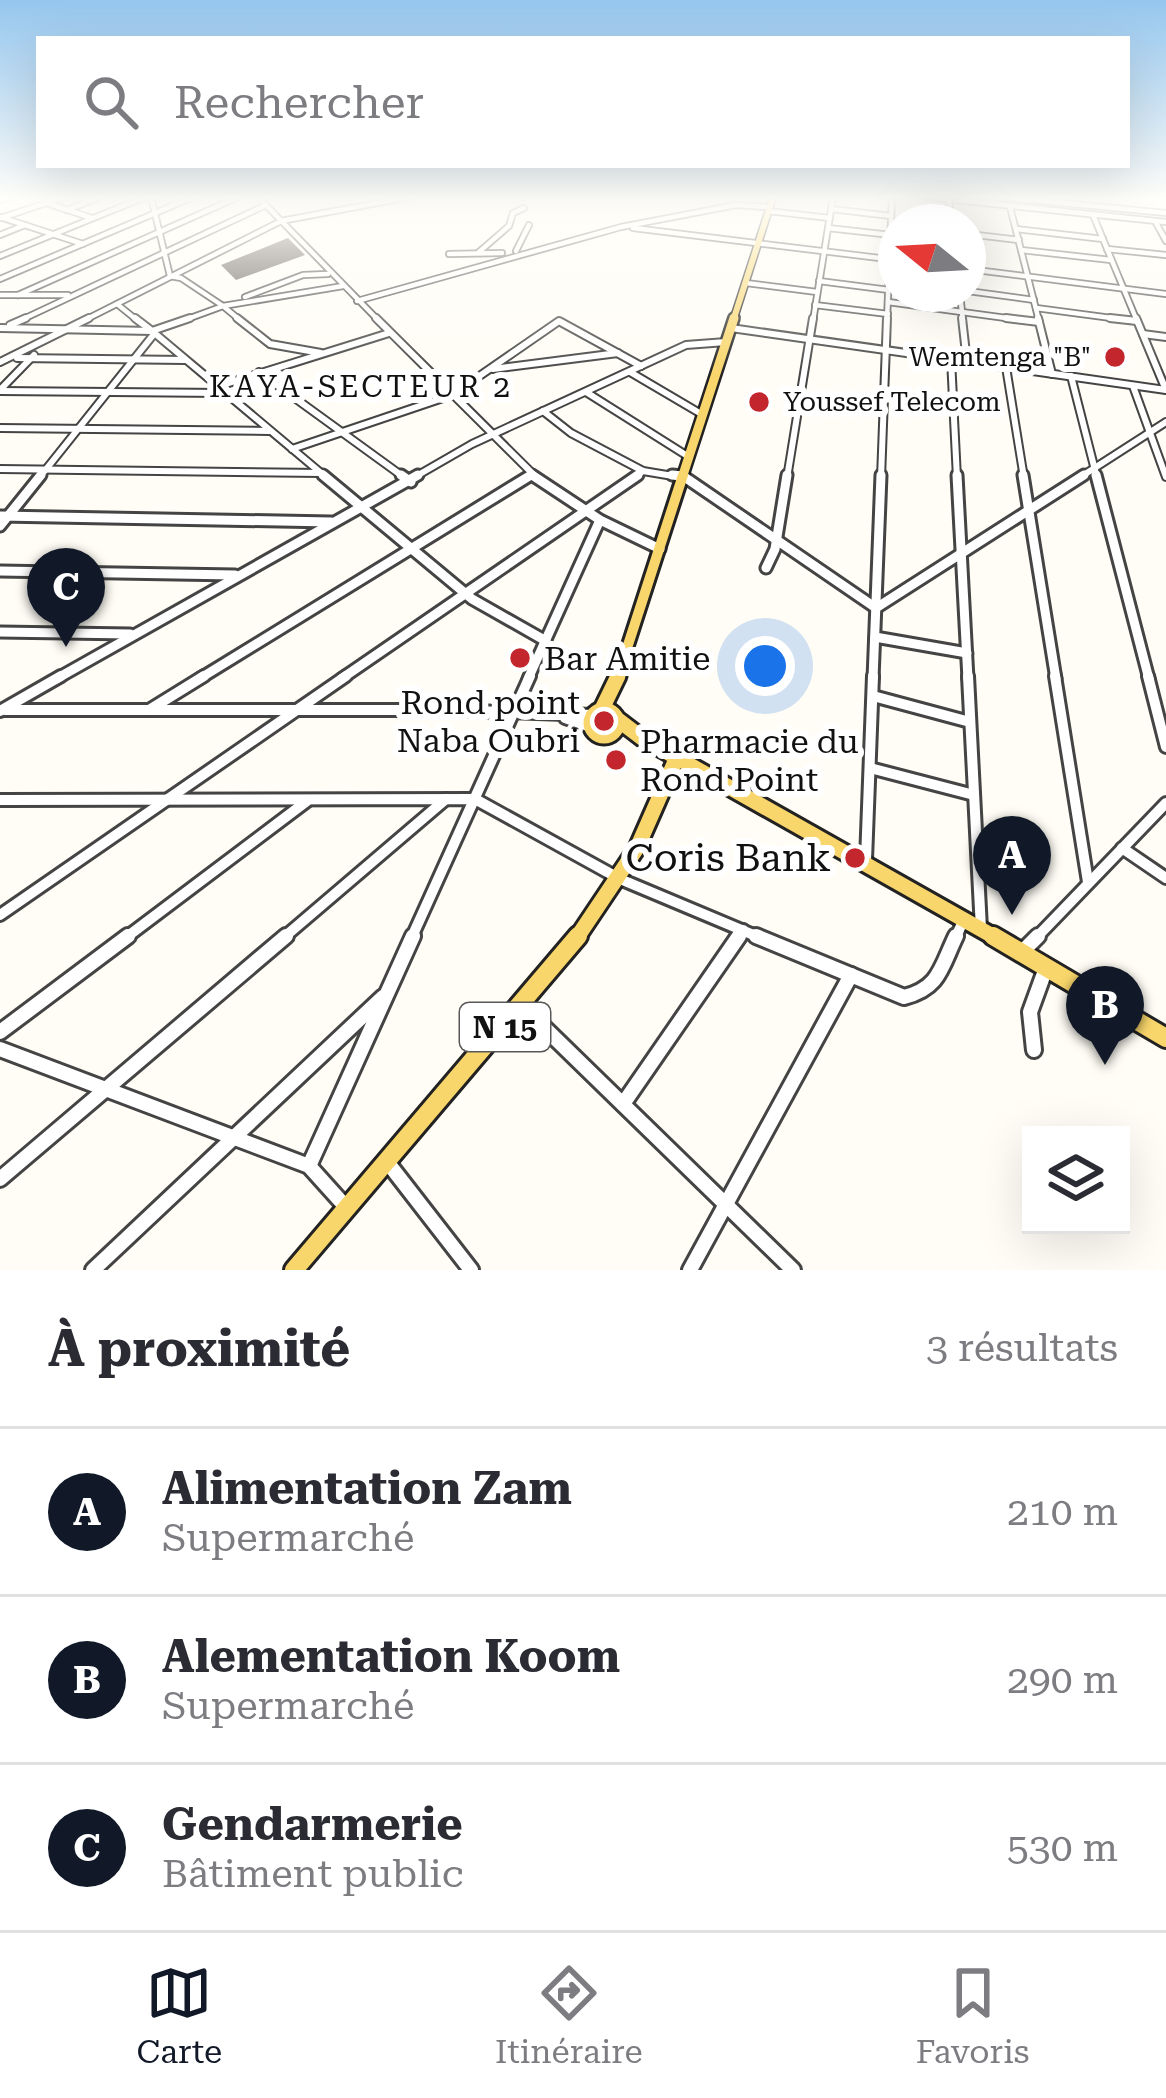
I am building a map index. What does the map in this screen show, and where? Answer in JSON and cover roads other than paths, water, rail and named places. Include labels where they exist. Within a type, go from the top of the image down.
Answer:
[{"type":"main road","points":[[754,256],[605,720],[866,860],[1166,1038]]},
{"type":"main road","name":"N 15","points":[[294,1270],[523,1006],[620,879],[677,757]]},
{"type":"street","points":[[0,279],[54,256]]},
{"type":"street","points":[[18,295],[105,256]]},
{"type":"street","points":[[2,328],[157,256]]},
{"type":"street","points":[[165,256],[170,277]]},
{"type":"street","points":[[3,359],[211,256]]},
{"type":"street","points":[[314,256],[532,474],[601,520],[660,549]]},
{"type":"street","points":[[357,301],[468,272],[505,256]]},
{"type":"street","points":[[766,568],[775,549],[773,538],[823,256]]},
{"type":"street","points":[[1023,256],[1052,374]]},
{"type":"street","points":[[1078,256],[1112,260]]},
{"type":"street","points":[[731,328],[1166,390],[1110,256]]},
{"type":"street","points":[[986,271],[1166,294]]},
{"type":"street","points":[[2,328],[153,333],[303,275],[328,274]]},
{"type":"street","points":[[170,277],[181,278],[224,306],[270,344],[321,353]]},
{"type":"street","points":[[819,281],[878,289]]},
{"type":"street","points":[[746,283],[818,292]]},
{"type":"street","points":[[224,306],[343,286]]},
{"type":"street","points":[[0,295],[74,295]]},
{"type":"street","points":[[986,296],[1137,321]]},
{"type":"street","points":[[117,304],[466,594],[546,641]]},
{"type":"street","points":[[815,305],[887,314],[866,860]]},
{"type":"street","points":[[962,312],[968,362]]},
{"type":"street","points":[[969,312],[1039,322]]},
{"type":"street","points":[[292,449],[452,395],[559,321],[641,366]]},
{"type":"street","points":[[0,390],[63,331]]},
{"type":"street","points":[[0,526],[153,333]]},
{"type":"street","points":[[0,390],[106,394],[219,390],[259,372],[389,333]]},
{"type":"street","points":[[1143,334],[1166,337]]},
{"type":"street","points":[[1,710],[491,435],[686,345],[726,342]]},
{"type":"street","points":[[488,370],[618,353]]},
{"type":"street","points":[[3,359],[185,360]]},
{"type":"street","points":[[951,359],[981,929]]},
{"type":"street","points":[[1006,368],[1088,883]]},
{"type":"street","points":[[630,371],[703,416]]},
{"type":"street","points":[[259,372],[411,482]]},
{"type":"street","points":[[1072,376],[1166,747]]},
{"type":"street","points":[[1133,386],[1166,477]]},
{"type":"street","points":[[586,392],[689,457]]},
{"type":"street","points":[[543,411],[571,433],[643,471],[683,476],[876,608]]},
{"type":"street","points":[[876,608],[1166,422]]},
{"type":"street","points":[[0,428],[269,431]]},
{"type":"street","points":[[0,469],[322,473]]},
{"type":"street","points":[[0,915],[643,471]]},
{"type":"street","points":[[149,710],[532,474]]},
{"type":"street","points":[[4,516],[336,522]]},
{"type":"street","points":[[309,1166],[601,520]]},
{"type":"street","points":[[0,571],[239,575]]},
{"type":"street","points":[[0,632],[135,634]]},
{"type":"street","points":[[875,637],[967,653]]},
{"type":"street","points":[[873,696],[970,722]]},
{"type":"street","points":[[1,710],[514,712],[605,720]]},
{"type":"street","points":[[870,768],[974,795]]},
{"type":"street","points":[[0,1179],[446,799]]},
{"type":"street","points":[[0,800],[475,799],[620,879],[904,997],[927,992],[964,920]]},
{"type":"street","points":[[0,1032],[308,800]]},
{"type":"street","points":[[1021,953],[1166,802]]},
{"type":"street","points":[[1122,848],[1166,878]]},
{"type":"street","points":[[623,1104],[743,930]]},
{"type":"street","points":[[1034,1050],[1030,1012],[1046,968]]},
{"type":"street","points":[[690,1270],[851,975]]},
{"type":"street","points":[[93,1270],[387,993]]},
{"type":"street","points":[[523,1006],[794,1270]]},
{"type":"street","points":[[0,1048],[309,1166],[346,1208]]},
{"type":"street","points":[[388,1163],[471,1270]]},
{"type":"place","name":"Wemtenga \"B\"","points":[[1115,357]]},
{"type":"place","name":"Youssef Telecom","points":[[759,402]]},
{"type":"place","name":"Gendarmerie","points":[[66,647]]},
{"type":"place","name":"Bar Amitie","points":[[520,658]]},
{"type":"place","name":"Rond point Naba Oubri","points":[[604,721]]},
{"type":"place","name":"Pharmacie du Rond Point","points":[[616,760]]},
{"type":"place","name":"Coris Bank","points":[[855,858]]},
{"type":"place","name":"Alimentation Zam","points":[[1012,915]]},
{"type":"place","name":"Alementation Koom","points":[[1105,1065]]},
{"type":"district","name":"KAYA-SECTEUR 2","points":[[361,386]]}]
